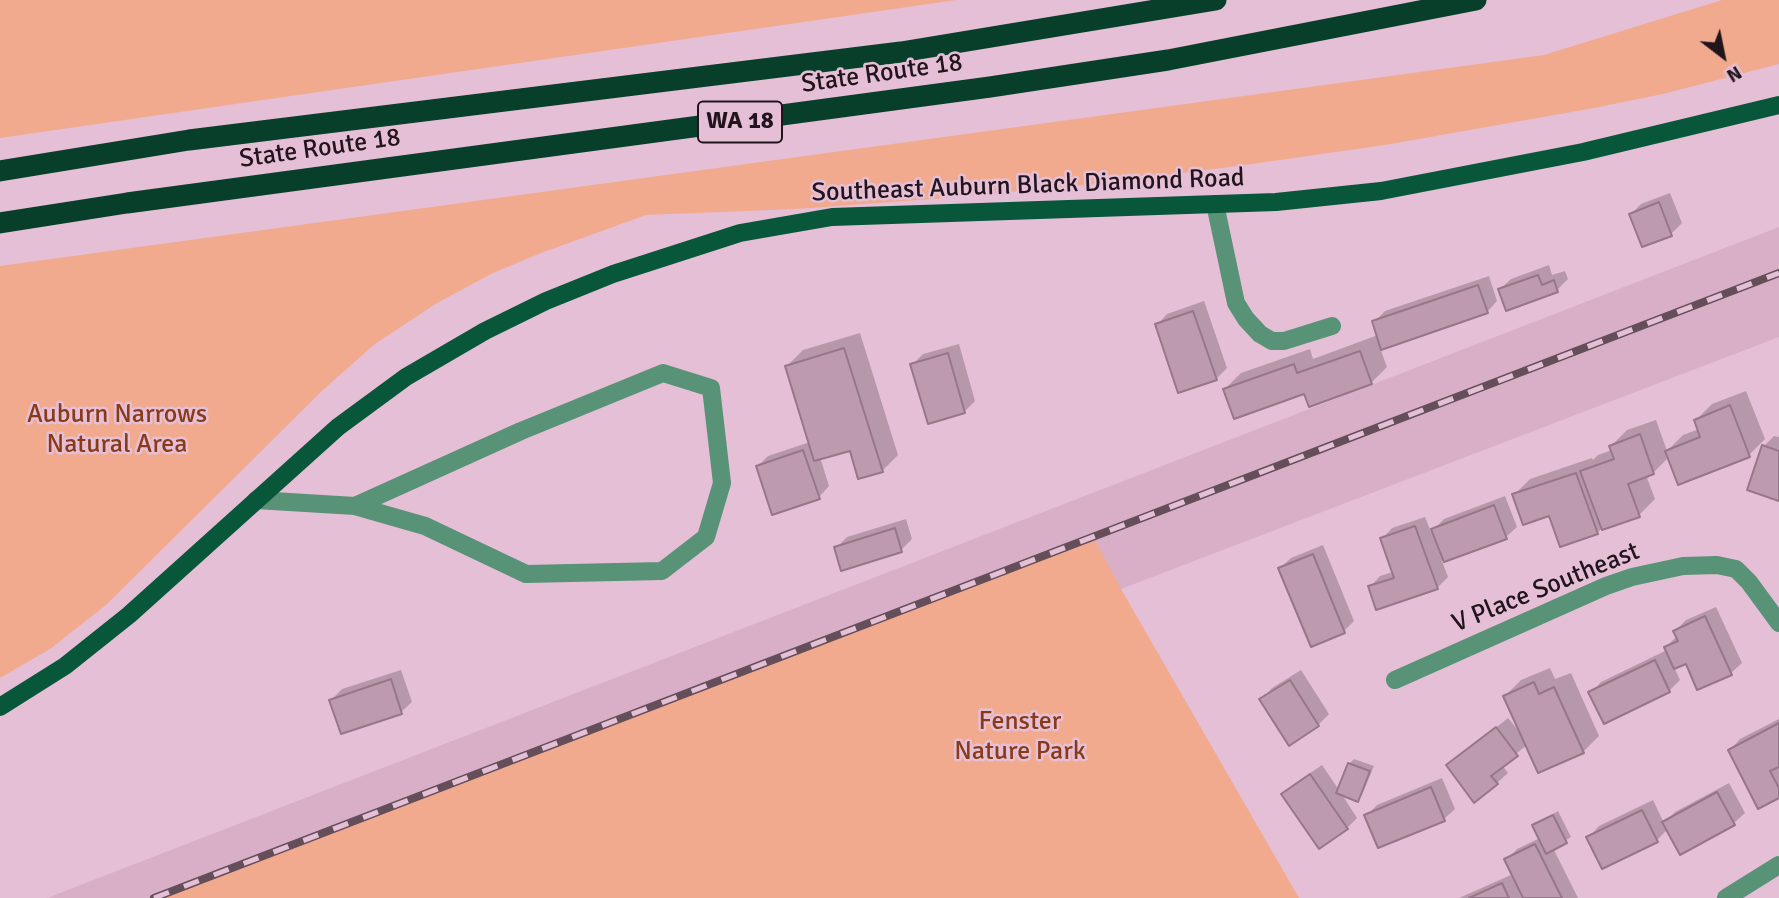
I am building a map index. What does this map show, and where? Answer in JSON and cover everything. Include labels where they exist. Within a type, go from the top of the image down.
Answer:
[{"type":"highway","name":"State Route 18","points":[[0,171],[189,140],[901,51],[1216,0]]},
{"type":"highway","name":"State Route 18","points":[[0,223],[127,203],[990,87],[1168,60],[1476,0]]},
{"type":"main road","name":"Southeast Auburn Black Diamond Road","points":[[0,708],[65,666],[129,615],[348,420],[406,377],[485,331],[546,301],[613,274],[740,233],[832,216],[1276,202],[1381,191],[1583,152],[1779,105]]},
{"type":"street","points":[[1215,204],[1236,303],[1245,319],[1260,334],[1272,341],[1284,341],[1332,326]]},
{"type":"street","points":[[256,500],[355,506],[425,526],[526,575],[662,571],[706,537],[722,483],[711,388],[663,373],[521,431],[355,506]]},
{"type":"street","name":"V Place Southeast","points":[[1395,680],[1606,586],[1682,566],[1717,565],[1736,569],[1779,622]]},
{"type":"street","points":[[1726,898],[1779,865]]},
{"type":"shaded area","points":[[1779,227],[1779,337],[1121,589],[299,898],[47,898]]},
{"type":"green space","points":[[0,0],[956,0],[0,138]]},
{"type":"green space","name":"Auburn Narrows Natural Area","points":[[1722,0],[1779,0],[1779,64],[1663,94],[1594,108],[1385,145],[1245,165],[1096,184],[946,198],[796,209],[646,215],[541,253],[493,273],[437,303],[375,344],[324,389],[106,605],[50,649],[0,678],[0,266],[1544,55]]},
{"type":"green space","name":"Fenster Nature Park","points":[[1093,536],[1299,898],[154,898]]},
{"type":"building","points":[[1659,202],[1672,236],[1642,247],[1629,214]]},
{"type":"building","points":[[1538,275],[1542,285],[1554,280],[1558,292],[1506,311],[1498,289]]},
{"type":"building","points":[[1478,285],[1488,313],[1381,350],[1372,321]]},
{"type":"building","points":[[1193,311],[1217,380],[1178,393],[1155,324]]},
{"type":"building","points":[[844,348],[883,472],[858,479],[850,451],[814,461],[785,366]]},
{"type":"building","points":[[1360,351],[1372,384],[1309,407],[1304,394],[1234,419],[1223,389],[1294,364],[1297,373]]},
{"type":"building","points":[[948,353],[965,413],[928,424],[910,364]]},
{"type":"building","points":[[1730,405],[1750,457],[1678,485],[1665,451],[1700,437],[1694,420]]},
{"type":"building","points":[[1640,434],[1654,474],[1628,484],[1640,517],[1602,530],[1580,471],[1614,459],[1609,446]]},
{"type":"building","points":[[1762,445],[1779,451],[1779,501],[1747,490]]},
{"type":"building","points":[[803,450],[820,499],[772,515],[756,466]]},
{"type":"building","points":[[1576,473],[1598,534],[1560,547],[1549,516],[1523,525],[1512,494]]},
{"type":"building","points":[[1494,505],[1507,539],[1444,562],[1431,529]]},
{"type":"building","points":[[1415,526],[1438,589],[1376,610],[1368,586],[1394,578],[1380,538]]},
{"type":"building","points":[[895,528],[902,552],[841,571],[834,547]]},
{"type":"building","points":[[1313,554],[1345,633],[1311,647],[1278,568]]},
{"type":"building","points":[[1705,616],[1732,675],[1697,690],[1686,664],[1674,669],[1664,647],[1678,641],[1673,631]]},
{"type":"building","points":[[1655,660],[1670,692],[1604,724],[1588,692]]},
{"type":"building","points":[[391,679],[402,714],[341,734],[329,700]]},
{"type":"building","points":[[1290,680],[1319,726],[1289,746],[1259,699]]},
{"type":"building","points":[[1534,682],[1539,694],[1554,687],[1584,753],[1538,773],[1503,696]]},
{"type":"building","points":[[1779,723],[1779,767],[1770,771],[1779,788],[1779,798],[1758,809],[1728,750]]},
{"type":"building","points":[[1496,727],[1518,756],[1491,776],[1498,784],[1474,803],[1446,765]]},
{"type":"building","points":[[1348,763],[1370,771],[1358,802],[1336,793]]},
{"type":"building","points":[[1310,774],[1348,829],[1319,849],[1281,794]]},
{"type":"building","points":[[1431,787],[1445,821],[1378,848],[1364,815]]},
{"type":"building","points":[[1717,792],[1735,825],[1680,855],[1662,822]]},
{"type":"building","points":[[1642,810],[1658,842],[1602,869],[1586,837]]},
{"type":"building","points":[[1553,815],[1567,843],[1546,854],[1532,825]]},
{"type":"building","points":[[1535,844],[1562,898],[1523,898],[1504,859]]},
{"type":"building","points":[[1502,883],[1509,898],[1469,898]]},
{"type":"railway","points":[[154,898],[1779,273]]}]
